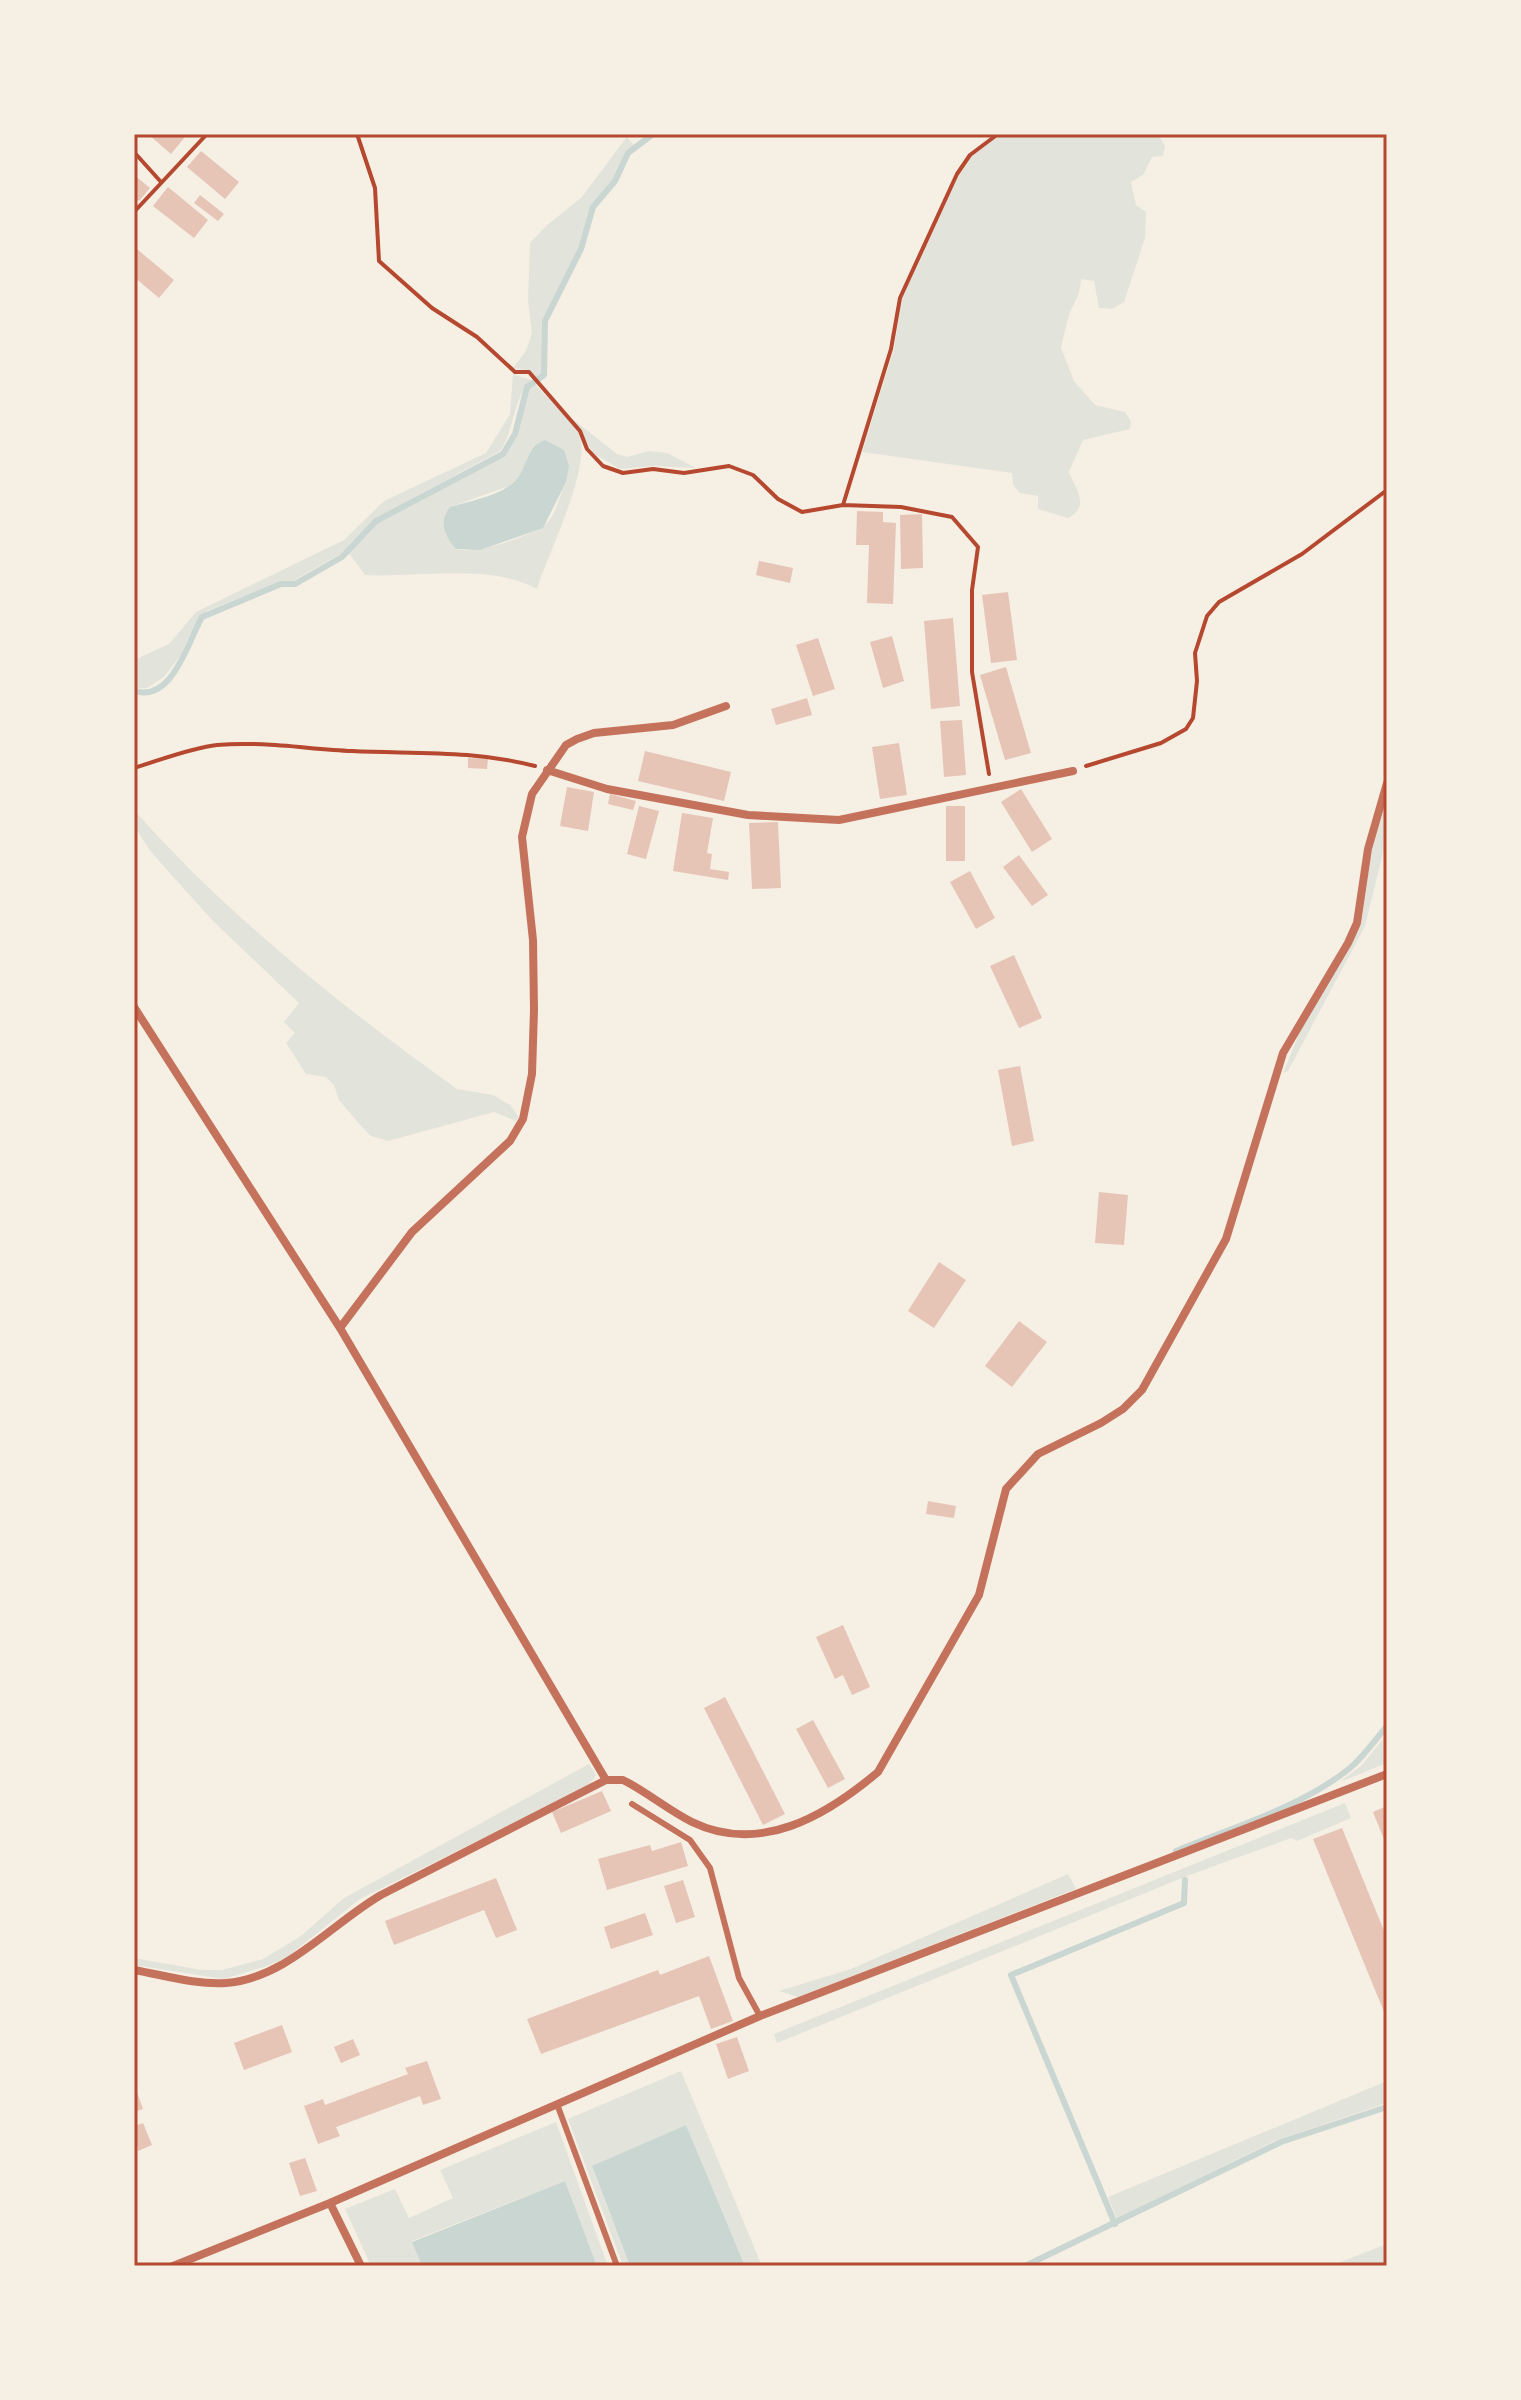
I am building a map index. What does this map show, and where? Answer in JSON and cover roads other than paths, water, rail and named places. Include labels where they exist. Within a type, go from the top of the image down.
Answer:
[{"type":"street","points":[[340,1328],[412,1232],[510,1141],[523,1119],[532,1074],[534,982],[533,940],[522,837],[532,794],[566,745],[594,733],[673,725],[726,706]]},
{"type":"street","points":[[547,770],[607,789],[748,815],[839,820],[1073,771]]},
{"type":"street","points":[[134,1970],[226,1983],[276,1967],[361,1907],[606,1780],[623,1780],[714,1831],[754,1836],[796,1825],[860,1787],[878,1772],[979,1595],[1006,1489],[1038,1454],[1101,1423],[1123,1409],[1142,1390],[1226,1239],[1283,1053],[1357,923],[1368,849],[1387,783]]},
{"type":"street","points":[[134,1007],[340,1328],[606,1780]]},
{"type":"street","points":[[173,2266],[330,2203],[760,2016],[1387,1774]]},
{"type":"street","points":[[330,2203],[361,2266]]},
{"type":"lane","points":[[632,1804],[690,1840],[701,1853],[722,1902],[739,1978],[760,2016]]},
{"type":"lane","points":[[557,2104],[617,2266]]},
{"type":"waterway","points":[[134,691],[148,692],[169,679],[202,617],[281,584],[295,584],[342,557],[376,521],[503,454],[515,434],[527,387],[544,375],[545,321],[581,249],[593,207],[615,181],[628,153],[653,134]]},
{"type":"waterway","points":[[1176,1851],[1311,1794],[1350,1768],[1387,1726]]},
{"type":"waterway","points":[[1115,2224],[1011,1975],[1184,1903],[1185,1880]]},
{"type":"waterway","points":[[1025,2266],[1281,2142],[1387,2107]]}]
